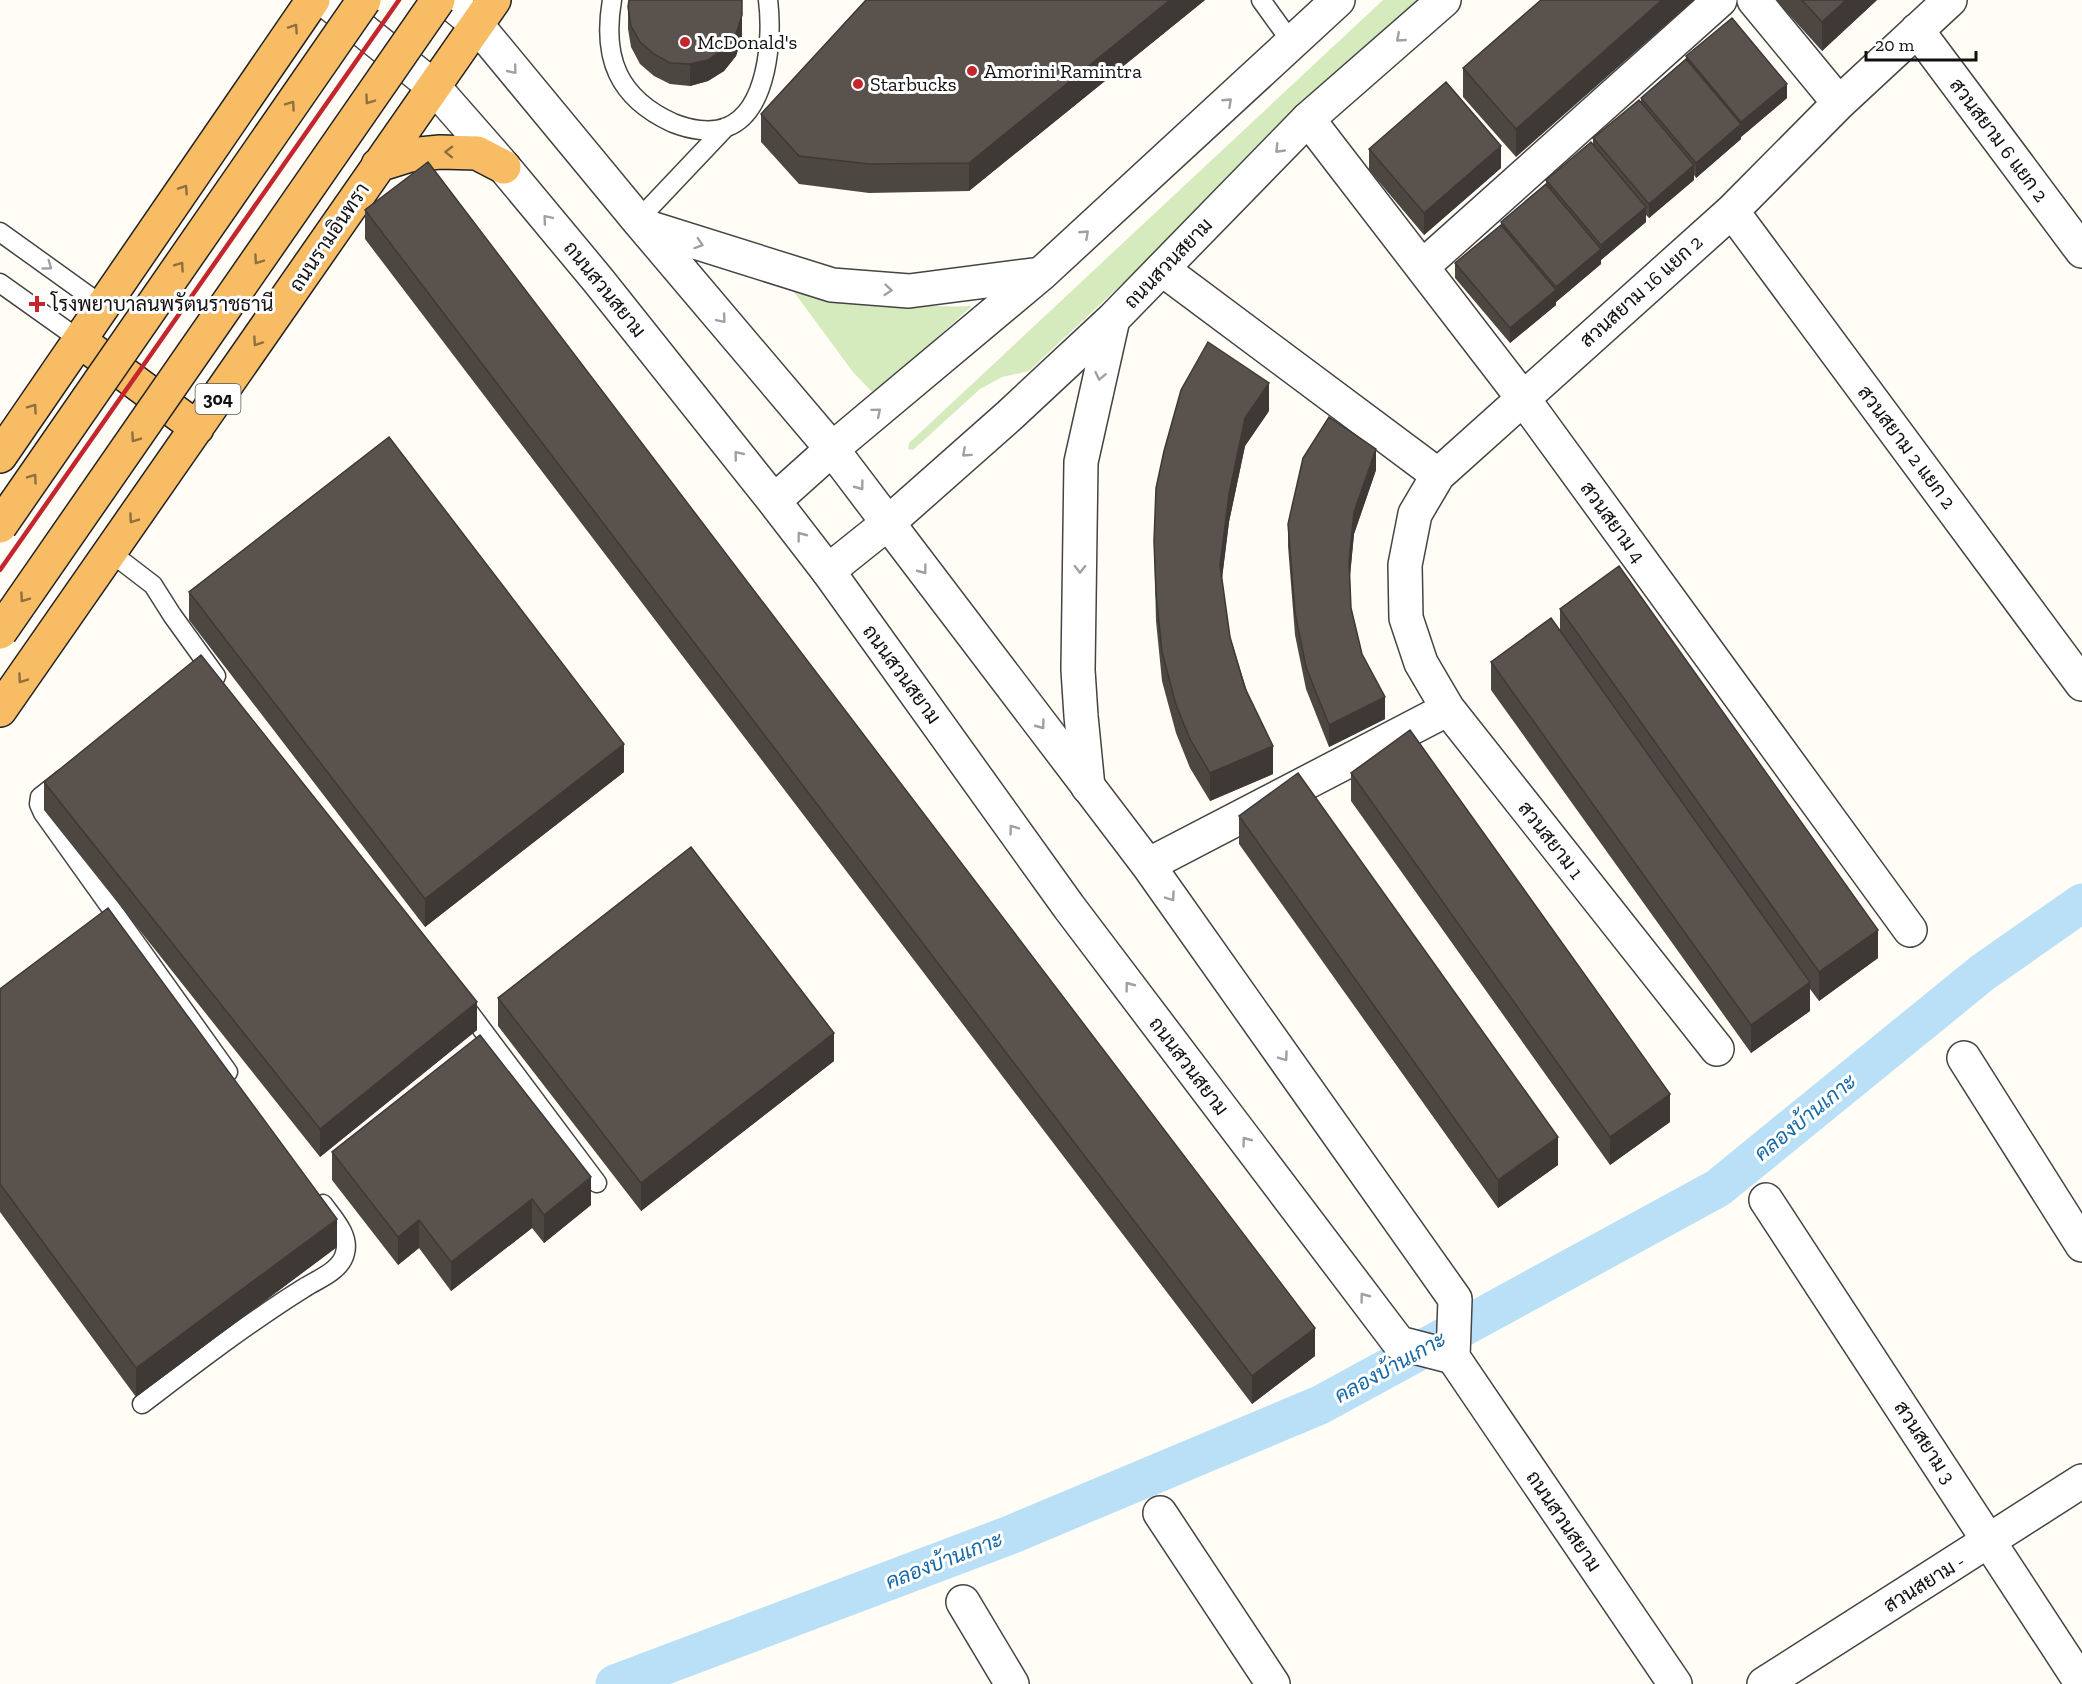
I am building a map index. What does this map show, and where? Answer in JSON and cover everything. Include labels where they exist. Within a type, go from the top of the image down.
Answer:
[{"type":"highway","points":[[0,456],[313,0]]},
{"type":"highway","points":[[0,526],[364,0]]},
{"type":"highway","name":"304","points":[[0,632],[438,0]]},
{"type":"highway","name":"ถนนรามอินทรา","points":[[0,710],[485,12]]},
{"type":"highway","points":[[378,165],[410,155],[440,152],[477,153],[504,167]]},
{"type":"highway","points":[[80,340],[197,428]]},
{"type":"street","name":"ถนนสวนสยาม","points":[[325,0],[433,86],[598,280],[828,571],[1076,917],[1399,1343],[1452,1356],[1675,1684]]},
{"type":"street","points":[[447,0],[485,12],[641,223],[832,449],[1148,864],[1455,1299],[1452,1356]]},
{"type":"street","points":[[774,501],[832,449],[1041,274],[1338,0]]},
{"type":"street","name":"ถนนสวนสยาม","points":[[828,571],[888,523],[1010,415],[1113,319],[1308,119],[1444,0]]},
{"type":"street","points":[[1422,267],[1720,0]]},
{"type":"street","points":[[1754,0],[1839,103]]},
{"type":"street","name":"สวนสยาม 16 แยก 2","points":[[1406,618],[1405,565],[1415,514],[1438,475],[1522,397],[1732,211],[1839,103],[1950,0]]},
{"type":"street","name":"สวนสยาม 6 แยก 2","points":[[1917,30],[2082,251]]},
{"type":"street","name":"สวนสยาม 4","points":[[1308,119],[1522,397],[1910,930]]},
{"type":"street","name":"สวนสยาม 2 แยก 2","points":[[1732,211],[2082,684]]},
{"type":"street","points":[[641,223],[832,285],[909,291],[1041,274]]},
{"type":"street","points":[[1162,269],[1438,475]]},
{"type":"street","points":[[1088,787],[1078,670],[1081,462],[1113,319]]},
{"type":"street","name":"สวนสยาม 1","points":[[1406,618],[1421,663],[1448,709],[1717,1049]]},
{"type":"street","points":[[1148,864],[1448,709]]},
{"type":"street","points":[[1964,1058],[2082,1245]]},
{"type":"street","name":"สวนสยาม 3","points":[[1767,1200],[2082,1684]]},
{"type":"street","name":"สวนสยาม -","points":[[1764,1684],[2082,1481]]},
{"type":"street","points":[[1160,1513],[1273,1684]]},
{"type":"street","points":[[963,1602],[1012,1684]]},
{"type":"lane","points":[[612,0],[609,24],[610,52],[617,73],[627,90],[655,113],[682,126],[711,130],[726,127],[737,121],[751,105],[766,68],[771,34],[768,0]]},
{"type":"lane","points":[[1261,0],[1292,43]]},
{"type":"lane","points":[[641,223],[726,127]]},
{"type":"lane","points":[[0,232],[103,306]]},
{"type":"lane","points":[[0,283],[80,340]]},
{"type":"lane","points":[[110,552],[153,585],[224,687]]},
{"type":"lane","points":[[194,680],[210,668]]},
{"type":"lane","points":[[76,768],[40,797],[39,804],[42,813],[239,1087]]},
{"type":"lane","points":[[454,992],[597,1183]]},
{"type":"lane","points":[[142,1404],[288,1298],[340,1265],[346,1252],[342,1230],[314,1192]]},
{"type":"green space","points":[[1383,0],[1424,0],[1029,371],[1002,377],[980,389],[913,450],[908,449],[909,443]]},
{"type":"green space","points":[[791,288],[904,304],[972,306],[874,394],[853,372]]},
{"type":"building","name":"McDonald's","points":[[629,0],[742,0],[742,15],[736,34],[724,49],[708,60],[690,64],[670,63],[654,54],[640,42],[631,26]]},
{"type":"building","name":"Amorini Ramintra","points":[[866,0],[1170,0],[969,163],[869,164],[799,156],[761,114]]},
{"type":"building","points":[[1541,0],[1662,0],[1516,129],[1463,68]]},
{"type":"building","points":[[1802,0],[1846,0],[1822,22]]},
{"type":"building","points":[[1732,18],[1787,84],[1741,122],[1686,56]]},
{"type":"building","points":[[1686,59],[1741,124],[1696,163],[1641,98]]},
{"type":"building","points":[[1446,82],[1501,146],[1424,213],[1369,149]]},
{"type":"building","points":[[1639,100],[1694,165],[1649,204],[1593,138]]},
{"type":"building","points":[[1591,142],[1646,207],[1601,245],[1546,180]]},
{"type":"building","points":[[428,162],[1315,1328],[1252,1376],[365,210]]},
{"type":"building","points":[[1546,184],[1601,249],[1556,287],[1501,222]]},
{"type":"building","points":[[1501,225],[1556,290],[1510,328],[1455,263]]},
{"type":"building","points":[[1208,342],[1269,383],[1245,418],[1229,494],[1220,565],[1230,637],[1245,688],[1273,746],[1210,773],[1190,739],[1176,705],[1162,652],[1154,541],[1156,488],[1164,451],[1181,390]]},
{"type":"building","points":[[1329,417],[1376,449],[1354,512],[1349,562],[1351,608],[1362,654],[1385,697],[1329,725],[1306,667],[1295,613],[1288,524],[1303,458]]},
{"type":"building","points":[[389,437],[624,744],[425,899],[189,592]]},
{"type":"building","points":[[1619,566],[1878,930],[1819,972],[1560,609]]},
{"type":"building","points":[[1551,618],[1810,982],[1751,1025],[1491,662]]},
{"type":"building","points":[[201,655],[477,1002],[320,1129],[44,782]]},
{"type":"building","points":[[1410,730],[1670,1094],[1610,1137],[1351,773]]},
{"type":"building","points":[[1298,773],[1558,1137],[1498,1180],[1239,816]]},
{"type":"building","points":[[691,847],[834,1033],[641,1183],[498,998]]},
{"type":"building","points":[[108,908],[337,1219],[136,1368],[0,1184],[0,989]]},
{"type":"building","points":[[480,1035],[591,1177],[544,1215],[532,1199],[451,1262],[419,1220],[398,1237],[332,1152]]},
{"type":"waterway","name":"คลองบ้านเกาะ","points":[[615,1684],[1010,1535],[1320,1405],[1718,1188],[1982,973],[2082,903]]},
{"type":"railway","points":[[0,570],[399,0]]},
{"type":"place","name":"McDonald's","points":[[685,42]]},
{"type":"place","name":"Amorini Ramintra","points":[[972,71]]},
{"type":"place","name":"Starbucks","points":[[858,84]]},
{"type":"place","name":"โรงพยาบาลนพรัตนราชธานี","points":[[37,304]]}]
